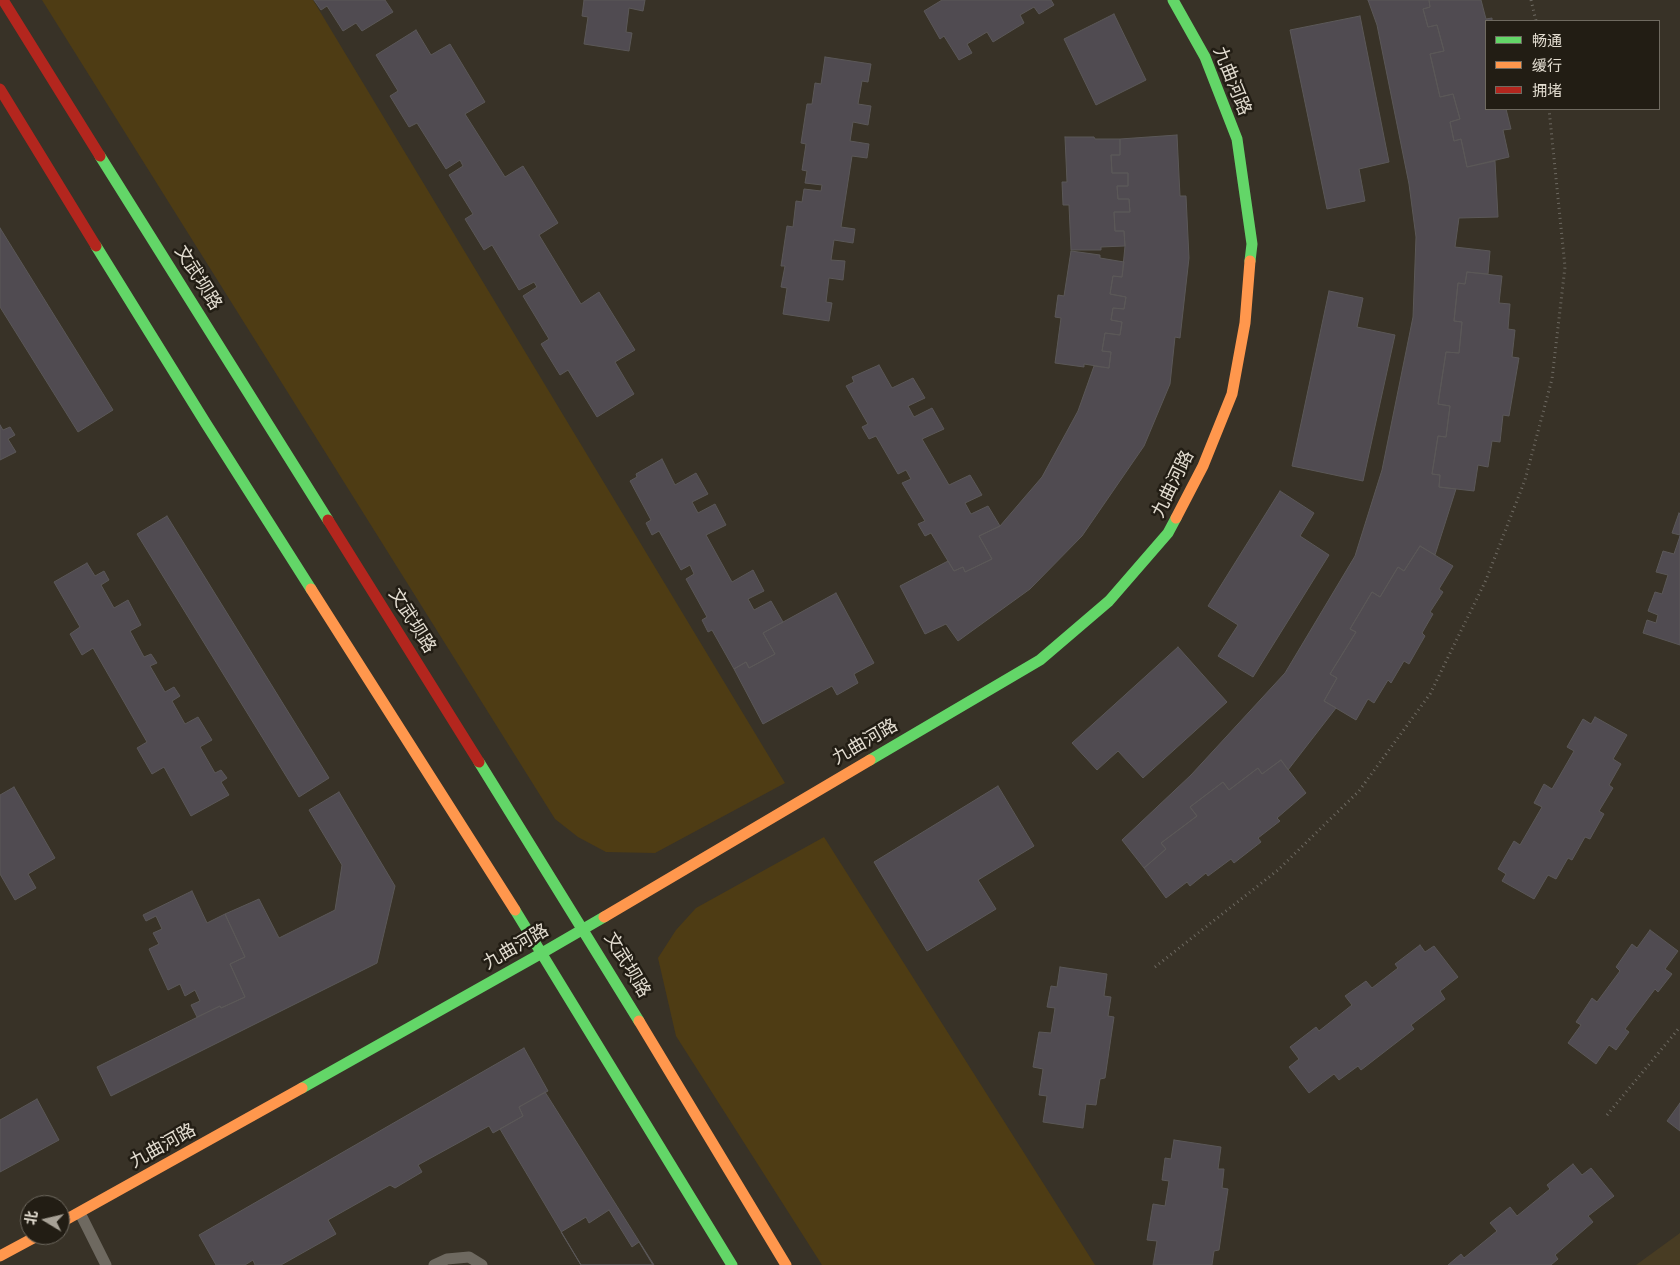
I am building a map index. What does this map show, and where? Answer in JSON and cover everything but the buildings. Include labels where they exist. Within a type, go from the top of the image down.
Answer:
[{"type":"main road","name":"文武坝路","points":[[3,0],[584,928],[786,1265]]},
{"type":"main road","name":"九曲河路","points":[[70,1218],[542,953],[1040,660],[1109,601],[1168,533],[1203,466],[1232,394],[1245,324],[1252,244],[1237,139],[1205,56],[1173,0]]},
{"type":"main road","points":[[0,89],[210,430],[542,953],[732,1265]]},
{"type":"main road","points":[[0,1256],[20,1245]]},
{"type":"lane","points":[[80,1213],[106,1265]]},
{"type":"lane","points":[[434,1265],[447,1258],[469,1257],[482,1265]]},
{"type":"path","points":[[1531,0],[1536,20]]},
{"type":"path","points":[[1155,967],[1278,870],[1359,791],[1430,694],[1486,580],[1525,480],[1552,379],[1565,267],[1553,133],[1549,110]]},
{"type":"path","points":[[1607,1115],[1680,1027]]},
{"type":"shaded area","points":[[42,0],[313,0],[785,783],[655,853],[606,852],[578,837],[555,819]]},
{"type":"shaded area","points":[[824,837],[1095,1265],[822,1265],[676,1036],[658,958],[676,930],[696,908]]},
{"type":"shaded area","points":[[1680,1233],[1680,1265],[1636,1265]]},
{"type":"traffic: fast","points":[[1173,0],[1205,57],[1237,139],[1252,244],[1250,261]]},
{"type":"traffic: fast","points":[[100,156],[328,520]]},
{"type":"traffic: fast","points":[[96,246],[311,589]]},
{"type":"traffic: fast","points":[[870,760],[1040,660],[1109,601],[1168,533],[1176,518]]},
{"type":"traffic: fast","points":[[479,762],[639,1021]]},
{"type":"traffic: fast","points":[[515,910],[732,1265]]},
{"type":"traffic: fast","points":[[302,1088],[604,917]]},
{"type":"traffic: slow","points":[[1176,518],[1203,466],[1232,394],[1245,323],[1250,261]]},
{"type":"traffic: slow","points":[[311,589],[515,910]]},
{"type":"traffic: slow","points":[[604,917],[870,760]]},
{"type":"traffic: slow","points":[[639,1021],[786,1265]]},
{"type":"traffic: slow","points":[[70,1217],[302,1088]]},
{"type":"traffic: slow","points":[[0,1256],[20,1245]]},
{"type":"traffic: jam","points":[[3,0],[100,156]]},
{"type":"traffic: jam","points":[[0,89],[96,246]]},
{"type":"traffic: jam","points":[[328,520],[479,762]]}]
